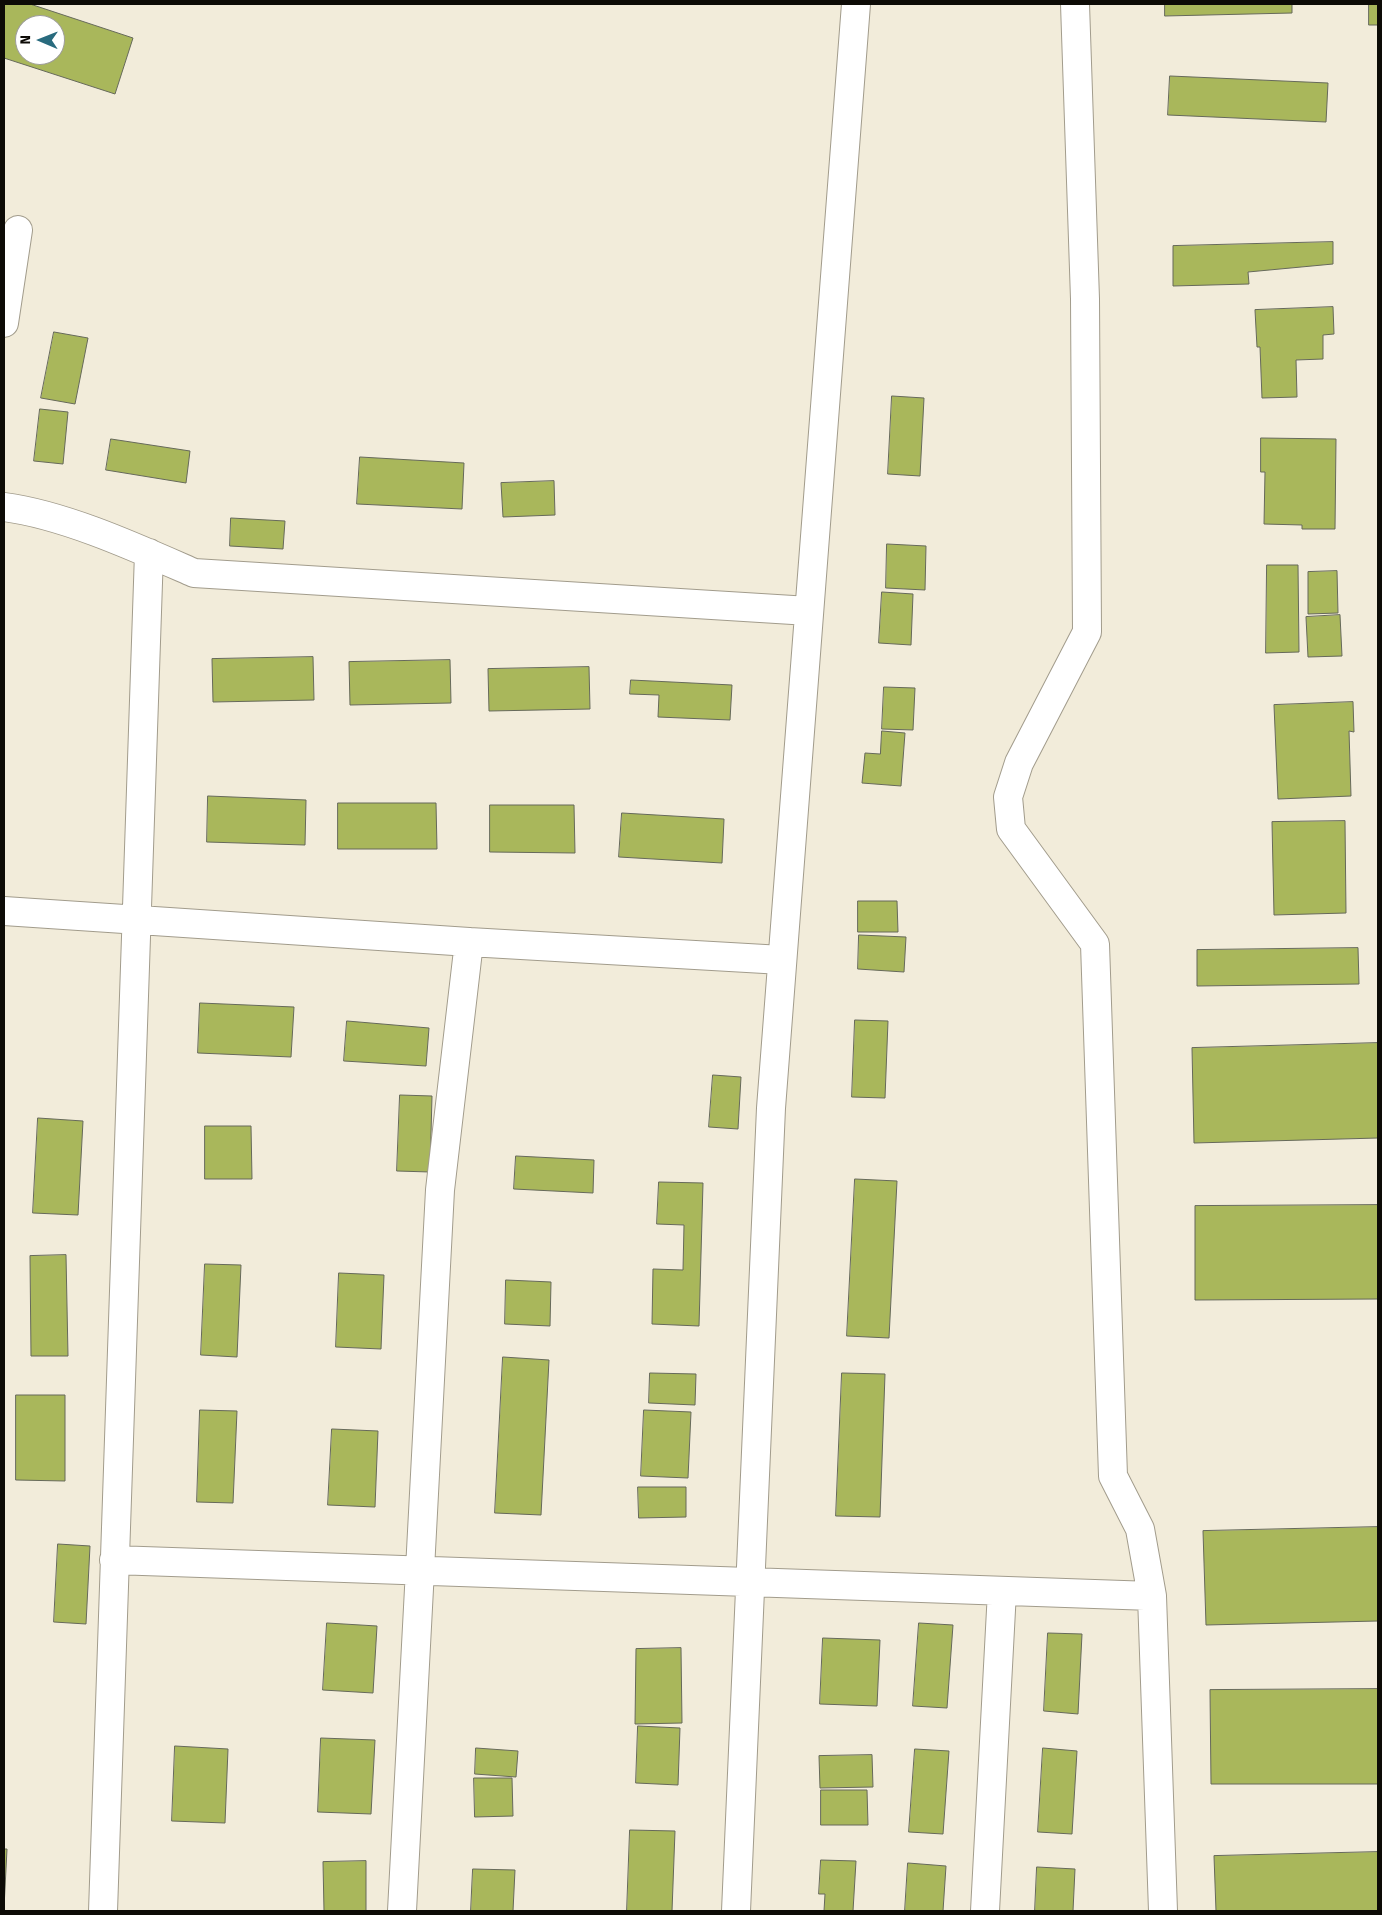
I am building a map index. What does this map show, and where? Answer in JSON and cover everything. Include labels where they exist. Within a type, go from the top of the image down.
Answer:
[{"type":"lane","points":[[736,1911],[771,1108],[856,4]]},
{"type":"lane","points":[[1075,4],[1085,299],[1087,632],[1019,763],[1008,797],[1011,829],[1095,944],[1113,1476],[1140,1529],[1152,1596],[1163,1911]]},
{"type":"lane","points":[[4,323],[18,230]]},
{"type":"lane","points":[[4,507],[34,511],[149,553],[194,573],[809,611]]},
{"type":"lane","points":[[103,1911],[149,553]]},
{"type":"lane","points":[[4,911],[469,942],[782,960]]},
{"type":"lane","points":[[402,1911],[440,1190],[469,942]]},
{"type":"lane","points":[[114,1560],[1152,1596]]},
{"type":"lane","points":[[985,1911],[1002,1591]]},
{"type":"building","points":[[4,4],[30,4],[63,15],[15,15],[15,62],[4,58]]},
{"type":"building","points":[[1165,4],[1292,4],[1292,13],[1165,16]]},
{"type":"building","points":[[1369,4],[1378,4],[1378,25],[1369,25]]},
{"type":"building","points":[[65,16],[133,38],[115,94],[26,65],[65,65]]},
{"type":"building","points":[[1170,76],[1328,83],[1326,122],[1168,115]]},
{"type":"building","points":[[1333,242],[1333,264],[1248,272],[1249,284],[1173,286],[1173,246]]},
{"type":"building","points":[[1333,307],[1334,334],[1323,335],[1323,359],[1296,360],[1297,397],[1262,398],[1260,347],[1257,347],[1255,310]]},
{"type":"building","points":[[54,332],[88,338],[75,404],[41,398]]},
{"type":"building","points":[[892,396],[924,398],[920,476],[888,474]]},
{"type":"building","points":[[40,409],[68,412],[63,464],[34,461]]},
{"type":"building","points":[[1261,438],[1336,439],[1335,529],[1302,529],[1302,525],[1264,524],[1265,472],[1261,472]]},
{"type":"building","points":[[111,439],[190,451],[186,483],[106,470]]},
{"type":"building","points":[[360,457],[464,463],[462,509],[357,504]]},
{"type":"building","points":[[554,481],[555,515],[503,517],[501,483]]},
{"type":"building","points":[[231,518],[285,521],[283,549],[230,546]]},
{"type":"building","points":[[887,544],[926,546],[925,590],[886,588]]},
{"type":"building","points":[[1267,565],[1298,565],[1299,652],[1266,653]]},
{"type":"building","points":[[1337,571],[1338,613],[1308,614],[1308,572]]},
{"type":"building","points":[[882,592],[913,594],[911,645],[879,643]]},
{"type":"building","points":[[1340,615],[1342,656],[1308,657],[1306,617]]},
{"type":"building","points":[[313,657],[314,700],[213,702],[212,659]]},
{"type":"building","points":[[450,660],[451,703],[350,705],[349,662]]},
{"type":"building","points":[[589,667],[590,709],[489,711],[488,669]]},
{"type":"building","points":[[631,680],[732,685],[730,720],[658,717],[659,695],[630,694]]},
{"type":"building","points":[[884,687],[915,688],[913,730],[882,729]]},
{"type":"building","points":[[1353,702],[1354,732],[1349,731],[1351,796],[1278,799],[1274,705]]},
{"type":"building","points":[[882,731],[905,733],[901,786],[862,783],[865,753],[880,754]]},
{"type":"building","points":[[208,796],[306,800],[305,845],[207,842]]},
{"type":"building","points":[[338,803],[436,803],[437,849],[338,849]]},
{"type":"building","points":[[490,805],[574,805],[575,853],[490,852]]},
{"type":"building","points":[[622,813],[724,819],[722,863],[619,857]]},
{"type":"building","points":[[1345,821],[1346,913],[1274,915],[1272,822]]},
{"type":"building","points":[[858,901],[897,901],[898,932],[858,932]]},
{"type":"building","points":[[859,935],[906,937],[904,972],[858,969]]},
{"type":"building","points":[[1358,948],[1359,984],[1197,986],[1197,950]]},
{"type":"building","points":[[200,1003],[294,1007],[291,1057],[198,1053]]},
{"type":"building","points":[[855,1020],[888,1021],[885,1098],[852,1097]]},
{"type":"building","points":[[347,1021],[429,1028],[426,1066],[344,1061]]},
{"type":"building","points":[[1378,1043],[1378,1138],[1194,1143],[1192,1048]]},
{"type":"building","points":[[713,1075],[741,1077],[738,1129],[709,1127]]},
{"type":"building","points":[[400,1095],[432,1096],[430,1172],[397,1171]]},
{"type":"building","points":[[38,1118],[83,1121],[78,1215],[33,1213]]},
{"type":"building","points":[[205,1126],[251,1126],[252,1179],[205,1179]]},
{"type":"building","points":[[516,1156],[594,1160],[593,1193],[514,1189]]},
{"type":"building","points":[[855,1179],[897,1181],[889,1338],[847,1336]]},
{"type":"building","points":[[659,1182],[703,1183],[699,1326],[652,1324],[653,1269],[683,1270],[684,1225],[657,1224]]},
{"type":"building","points":[[1378,1205],[1378,1299],[1195,1300],[1195,1206]]},
{"type":"building","points":[[66,1255],[68,1356],[31,1356],[30,1256]]},
{"type":"building","points":[[205,1264],[241,1265],[237,1357],[201,1355]]},
{"type":"building","points":[[339,1273],[384,1275],[381,1349],[336,1347]]},
{"type":"building","points":[[506,1280],[551,1282],[550,1326],[505,1324]]},
{"type":"building","points":[[503,1357],[549,1360],[541,1515],[495,1513]]},
{"type":"building","points":[[650,1373],[696,1374],[695,1405],[649,1403]]},
{"type":"building","points":[[842,1373],[885,1374],[880,1517],[836,1516]]},
{"type":"building","points":[[16,1395],[65,1395],[65,1481],[16,1480]]},
{"type":"building","points":[[200,1410],[237,1411],[233,1503],[197,1502]]},
{"type":"building","points":[[644,1410],[691,1412],[688,1478],[641,1476]]},
{"type":"building","points":[[332,1429],[378,1431],[375,1507],[328,1505]]},
{"type":"building","points":[[638,1487],[686,1487],[686,1517],[639,1518]]},
{"type":"building","points":[[1378,1527],[1378,1621],[1206,1625],[1203,1531]]},
{"type":"building","points":[[58,1544],[90,1546],[86,1624],[54,1622]]},
{"type":"building","points":[[327,1623],[377,1626],[373,1693],[323,1690]]},
{"type":"building","points":[[919,1623],[953,1625],[947,1708],[913,1706]]},
{"type":"building","points":[[1048,1633],[1082,1634],[1078,1714],[1044,1711]]},
{"type":"building","points":[[823,1638],[880,1640],[877,1706],[820,1704]]},
{"type":"building","points":[[681,1648],[682,1723],[635,1724],[636,1649]]},
{"type":"building","points":[[1378,1689],[1378,1784],[1211,1784],[1210,1690]]},
{"type":"building","points":[[638,1726],[680,1728],[678,1785],[636,1783]]},
{"type":"building","points":[[321,1738],[375,1740],[371,1814],[318,1812]]},
{"type":"building","points":[[175,1746],[228,1749],[225,1823],[172,1821]]},
{"type":"building","points":[[476,1748],[518,1751],[516,1777],[475,1774]]},
{"type":"building","points":[[1043,1748],[1077,1751],[1072,1834],[1038,1832]]},
{"type":"building","points":[[915,1749],[949,1751],[943,1834],[909,1832]]},
{"type":"building","points":[[872,1755],[873,1787],[820,1788],[819,1756]]},
{"type":"building","points":[[474,1778],[512,1778],[513,1816],[475,1817]]},
{"type":"building","points":[[821,1790],[867,1790],[868,1825],[821,1825]]},
{"type":"building","points":[[630,1830],[675,1831],[672,1911],[627,1911]]},
{"type":"building","points":[[4,1849],[7,1849],[4,1908]]},
{"type":"building","points":[[1378,1852],[1378,1911],[1216,1911],[1214,1856]]},
{"type":"building","points":[[821,1860],[856,1861],[853,1911],[824,1911],[825,1894],[819,1894]]},
{"type":"building","points":[[366,1861],[366,1911],[324,1911],[323,1862]]},
{"type":"building","points":[[908,1863],[946,1866],[943,1911],[905,1911]]},
{"type":"building","points":[[1037,1867],[1075,1869],[1073,1911],[1035,1911]]},
{"type":"building","points":[[473,1869],[515,1870],[513,1911],[471,1911]]}]
